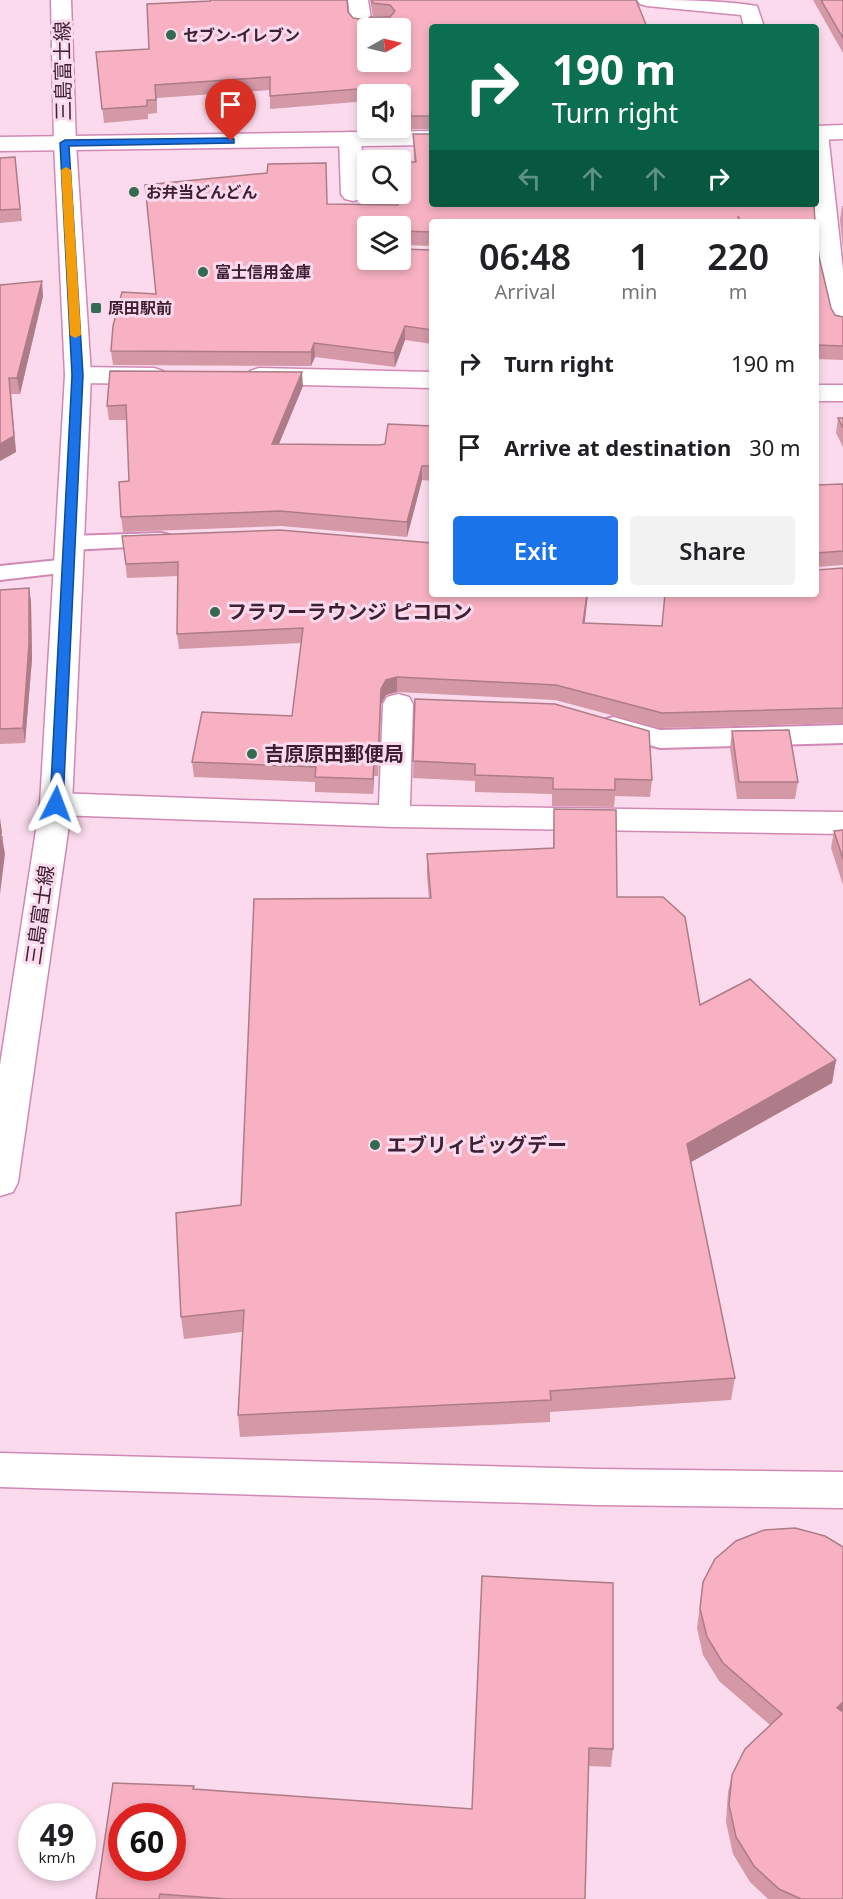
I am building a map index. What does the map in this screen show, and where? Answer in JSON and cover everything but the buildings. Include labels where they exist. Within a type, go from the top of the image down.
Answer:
[{"type":"street","name":"三島富士線","points":[[0,1182],[56,804],[70,554],[78,375],[65,143],[61,0]]},
{"type":"street","points":[[358,0],[360,18]]},
{"type":"street","points":[[647,0],[750,10],[753,24]]},
{"type":"street","points":[[819,133],[843,132]]},
{"type":"street","points":[[0,144],[429,138]]},
{"type":"street","points":[[350,140],[353,194]]},
{"type":"street","points":[[819,192],[823,270],[843,322]]},
{"type":"street","points":[[78,375],[173,376]]},
{"type":"street","points":[[233,376],[429,380]]},
{"type":"street","points":[[819,393],[843,393]]},
{"type":"street","points":[[394,816],[409,704]]},
{"type":"street","points":[[56,804],[394,816],[843,824]]},
{"type":"street","points":[[0,1470],[596,1487],[843,1490]]},
{"type":"lane","points":[[0,573],[70,554],[187,538]]},
{"type":"lane","points":[[587,719],[660,739],[843,734]]},
{"type":"slow traffic","points":[[66,170],[75,335]]},
{"type":"place","name":"セブン-イレブン","points":[[171,35]]},
{"type":"place","name":"お弁当どんどん","points":[[134,192]]},
{"type":"place","name":"富士信用金庫","points":[[203,272]]},
{"type":"place","name":"原田駅前","points":[[96,308]]},
{"type":"place","name":"フラワーラウンジ ピコロン","points":[[215,612]]},
{"type":"place","name":"吉原原田郵便局","points":[[252,754]]},
{"type":"place","name":"エブリィビッグデー","points":[[375,1145]]},
{"type":"route","points":[[56,804],[78,375],[65,143],[231,141]]}]
